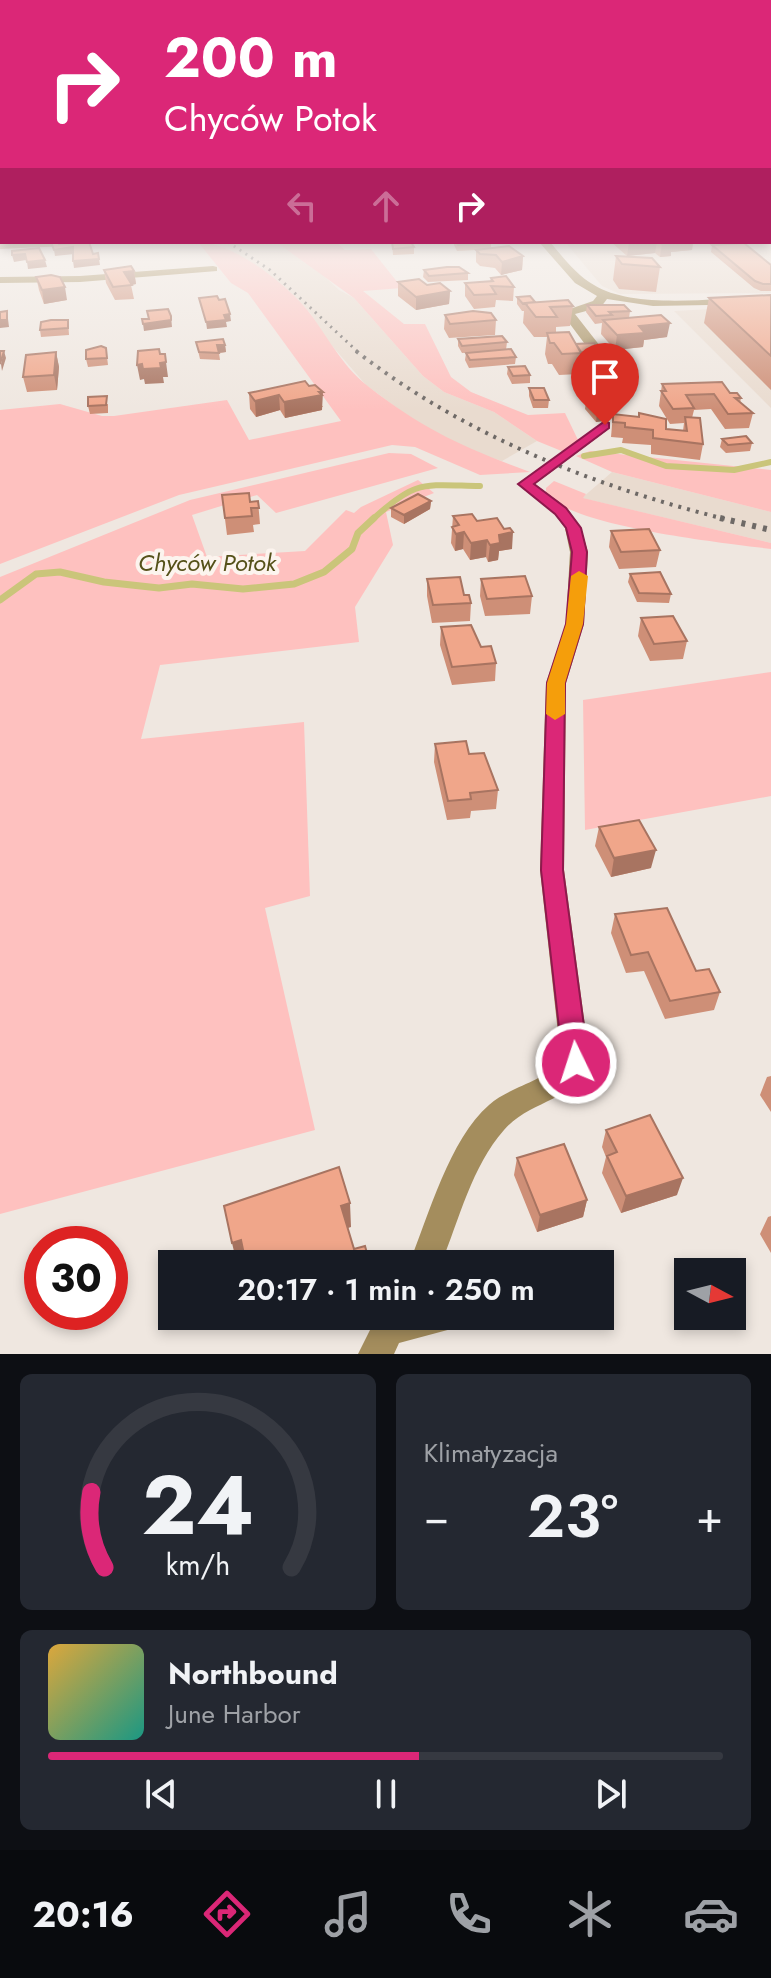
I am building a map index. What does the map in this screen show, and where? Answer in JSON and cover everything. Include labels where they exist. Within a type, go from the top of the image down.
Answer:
[{"type":"street","points":[[584,284],[603,296],[652,300],[771,300]]},
{"type":"street","points":[[603,296],[597,304],[567,312],[604,360]]},
{"type":"street","points":[[431,1250],[479,1140],[495,1118],[519,1101],[568,1077],[576,1063],[552,870],[556,683],[575,624],[579,552],[573,528],[561,511],[525,484],[605,425]]},
{"type":"shaded area","points":[[233,284],[281,284],[303,304],[338,354],[369,387],[446,437],[530,472],[480,475],[415,447],[392,445],[179,495],[0,564],[0,410],[60,404],[102,416],[114,416],[227,400],[249,440],[341,421],[248,293]]},
{"type":"shaded area","points":[[279,284],[333,284],[354,298],[423,376],[444,392],[494,412],[537,441],[502,461],[475,453],[423,427],[366,385],[327,340],[311,314]]},
{"type":"shaded area","points":[[335,284],[399,284],[402,288],[363,291],[404,324],[425,324],[451,377],[471,392],[528,415],[565,413],[579,442],[564,452],[537,441],[494,412],[444,392],[423,376],[354,298]]},
{"type":"shaded area","points":[[771,284],[771,293],[620,294],[602,286]]},
{"type":"shaded area","points":[[771,306],[771,408],[674,311]]},
{"type":"shaded area","points":[[590,451],[771,470],[771,512],[612,472],[576,456]]},
{"type":"shaded area","points":[[389,453],[411,454],[438,468],[276,513],[257,495],[192,515],[207,557],[305,551],[346,510],[354,513],[418,480],[434,493],[386,512],[393,545],[355,607],[359,642],[160,665],[141,739],[304,722],[310,896],[265,908],[315,1130],[0,1214],[0,577],[190,500]]},
{"type":"shaded area","points":[[612,472],[771,512],[771,543],[582,498]]},
{"type":"shaded area","points":[[554,481],[586,494],[583,498],[771,543],[771,549],[651,532],[586,516],[561,506],[546,494],[546,488]]},
{"type":"shaded area","points":[[771,672],[771,796],[585,830],[583,700]]},
{"type":"building","points":[[39,284],[64,284],[65,287],[42,290]]},
{"type":"building","points":[[401,284],[441,284],[450,291],[416,297]]},
{"type":"building","points":[[466,284],[512,284],[514,287],[491,286],[496,294],[474,295]]},
{"type":"building","points":[[771,295],[771,356],[709,298]]},
{"type":"building","points":[[217,296],[219,300],[225,299],[230,314],[224,315],[226,320],[206,322],[199,298]]},
{"type":"building","points":[[530,296],[535,302],[523,304],[517,297]]},
{"type":"building","points":[[568,300],[573,306],[550,307],[557,317],[536,317],[525,303]]},
{"type":"building","points":[[587,305],[624,305],[630,311],[596,316]]},
{"type":"building","points":[[168,309],[171,320],[143,324],[142,319],[149,319],[147,311]]},
{"type":"building","points":[[7,311],[7,320],[0,320],[0,312]]},
{"type":"building","points":[[473,311],[491,313],[496,320],[450,324],[445,315]]},
{"type":"building","points":[[661,315],[670,323],[639,326],[645,333],[617,335],[603,320]]},
{"type":"building","points":[[68,320],[68,328],[40,330],[41,322]]},
{"type":"building","points":[[569,332],[581,353],[562,354],[554,343],[550,343],[547,333]]},
{"type":"building","points":[[502,336],[507,342],[462,346],[458,339]]},
{"type":"building","points":[[223,339],[225,345],[217,345],[219,353],[199,352],[196,342]]},
{"type":"building","points":[[594,343],[599,353],[581,352],[576,344]]},
{"type":"building","points":[[101,346],[106,348],[107,358],[86,359],[86,350]]},
{"type":"building","points":[[159,349],[160,354],[165,354],[166,362],[160,363],[161,368],[143,369],[142,364],[137,365],[138,351]]},
{"type":"building","points":[[511,349],[516,357],[470,360],[466,353]]},
{"type":"building","points":[[56,352],[54,375],[23,377],[26,355]]},
{"type":"building","points":[[607,364],[615,375],[598,376],[591,365]]},
{"type":"building","points":[[525,366],[530,375],[513,376],[508,367]]},
{"type":"building","points":[[305,381],[309,386],[315,385],[323,392],[319,392],[322,395],[284,402],[279,395],[255,401],[249,393]]},
{"type":"building","points":[[722,382],[730,393],[737,393],[741,398],[735,398],[753,413],[728,414],[714,394],[686,395],[694,408],[673,409],[661,391],[666,391],[662,384]]},
{"type":"building","points":[[529,388],[544,388],[549,400],[534,400]]},
{"type":"building","points":[[107,396],[106,405],[88,406],[88,397]]},
{"type":"building","points":[[600,399],[611,412],[597,414],[586,401]]},
{"type":"building","points":[[639,413],[666,419],[666,429],[687,431],[685,417],[700,418],[703,444],[653,438],[653,430],[625,427],[625,423],[613,422],[613,414],[639,417]]},
{"type":"building","points":[[746,436],[752,443],[728,445],[722,439]]},
{"type":"building","points":[[249,493],[250,502],[258,501],[259,508],[251,508],[252,516],[225,518],[222,495]]},
{"type":"building","points":[[418,494],[431,501],[404,515],[391,508]]},
{"type":"building","points":[[472,514],[477,521],[497,518],[504,529],[510,528],[513,532],[499,535],[500,543],[490,545],[487,540],[471,543],[464,532],[456,534],[452,527],[459,525],[453,516]]},
{"type":"building","points":[[649,529],[660,550],[621,552],[611,531]]},
{"type":"building","points":[[660,572],[671,594],[639,593],[630,574]]},
{"type":"building","points":[[525,576],[532,596],[487,599],[481,579]]},
{"type":"building","points":[[460,577],[464,595],[469,595],[471,603],[433,605],[427,579]]},
{"type":"building","points":[[673,616],[687,641],[654,644],[641,618]]},
{"type":"building","points":[[471,625],[481,647],[491,646],[496,663],[452,667],[441,627]]},
{"type":"building","points":[[466,741],[469,754],[484,753],[498,790],[470,793],[471,799],[448,801],[435,744]]},
{"type":"building","points":[[639,820],[656,850],[614,858],[599,827]]},
{"type":"building","points":[[667,908],[696,971],[709,969],[720,992],[670,1001],[648,952],[631,955],[615,914]]},
{"type":"building","points":[[650,1115],[683,1178],[626,1196],[607,1156],[617,1152],[606,1130]]},
{"type":"building","points":[[564,1144],[587,1200],[540,1215],[517,1158]]},
{"type":"building","points":[[339,1167],[350,1203],[341,1206],[354,1249],[365,1246],[366,1250],[243,1250],[241,1240],[232,1243],[224,1206]]},
{"type":"waterway","name":"Chyców Potok","points":[[584,456],[621,450],[666,466],[734,470],[771,462]]},
{"type":"waterway","name":"Chyców Potok","points":[[372,520],[399,497],[421,487],[480,486]]},
{"type":"waterway","name":"Chyców Potok","points":[[0,600],[36,574],[60,572],[104,582],[159,588],[192,584],[243,589],[294,584],[324,572],[352,549],[358,533],[374,518]]},
{"type":"railway","points":[[285,284],[359,353]]},
{"type":"railway","points":[[356,351],[442,409],[534,455],[630,492],[729,520]]},
{"type":"railway","points":[[720,518],[771,530]]},
{"type":"slow traffic","points":[[555,714],[556,683],[575,624],[579,576]]},
{"type":"route","points":[[576,1063],[575,1035],[552,870],[556,683],[575,624],[579,552],[573,528],[561,511],[525,484],[605,425]]}]
